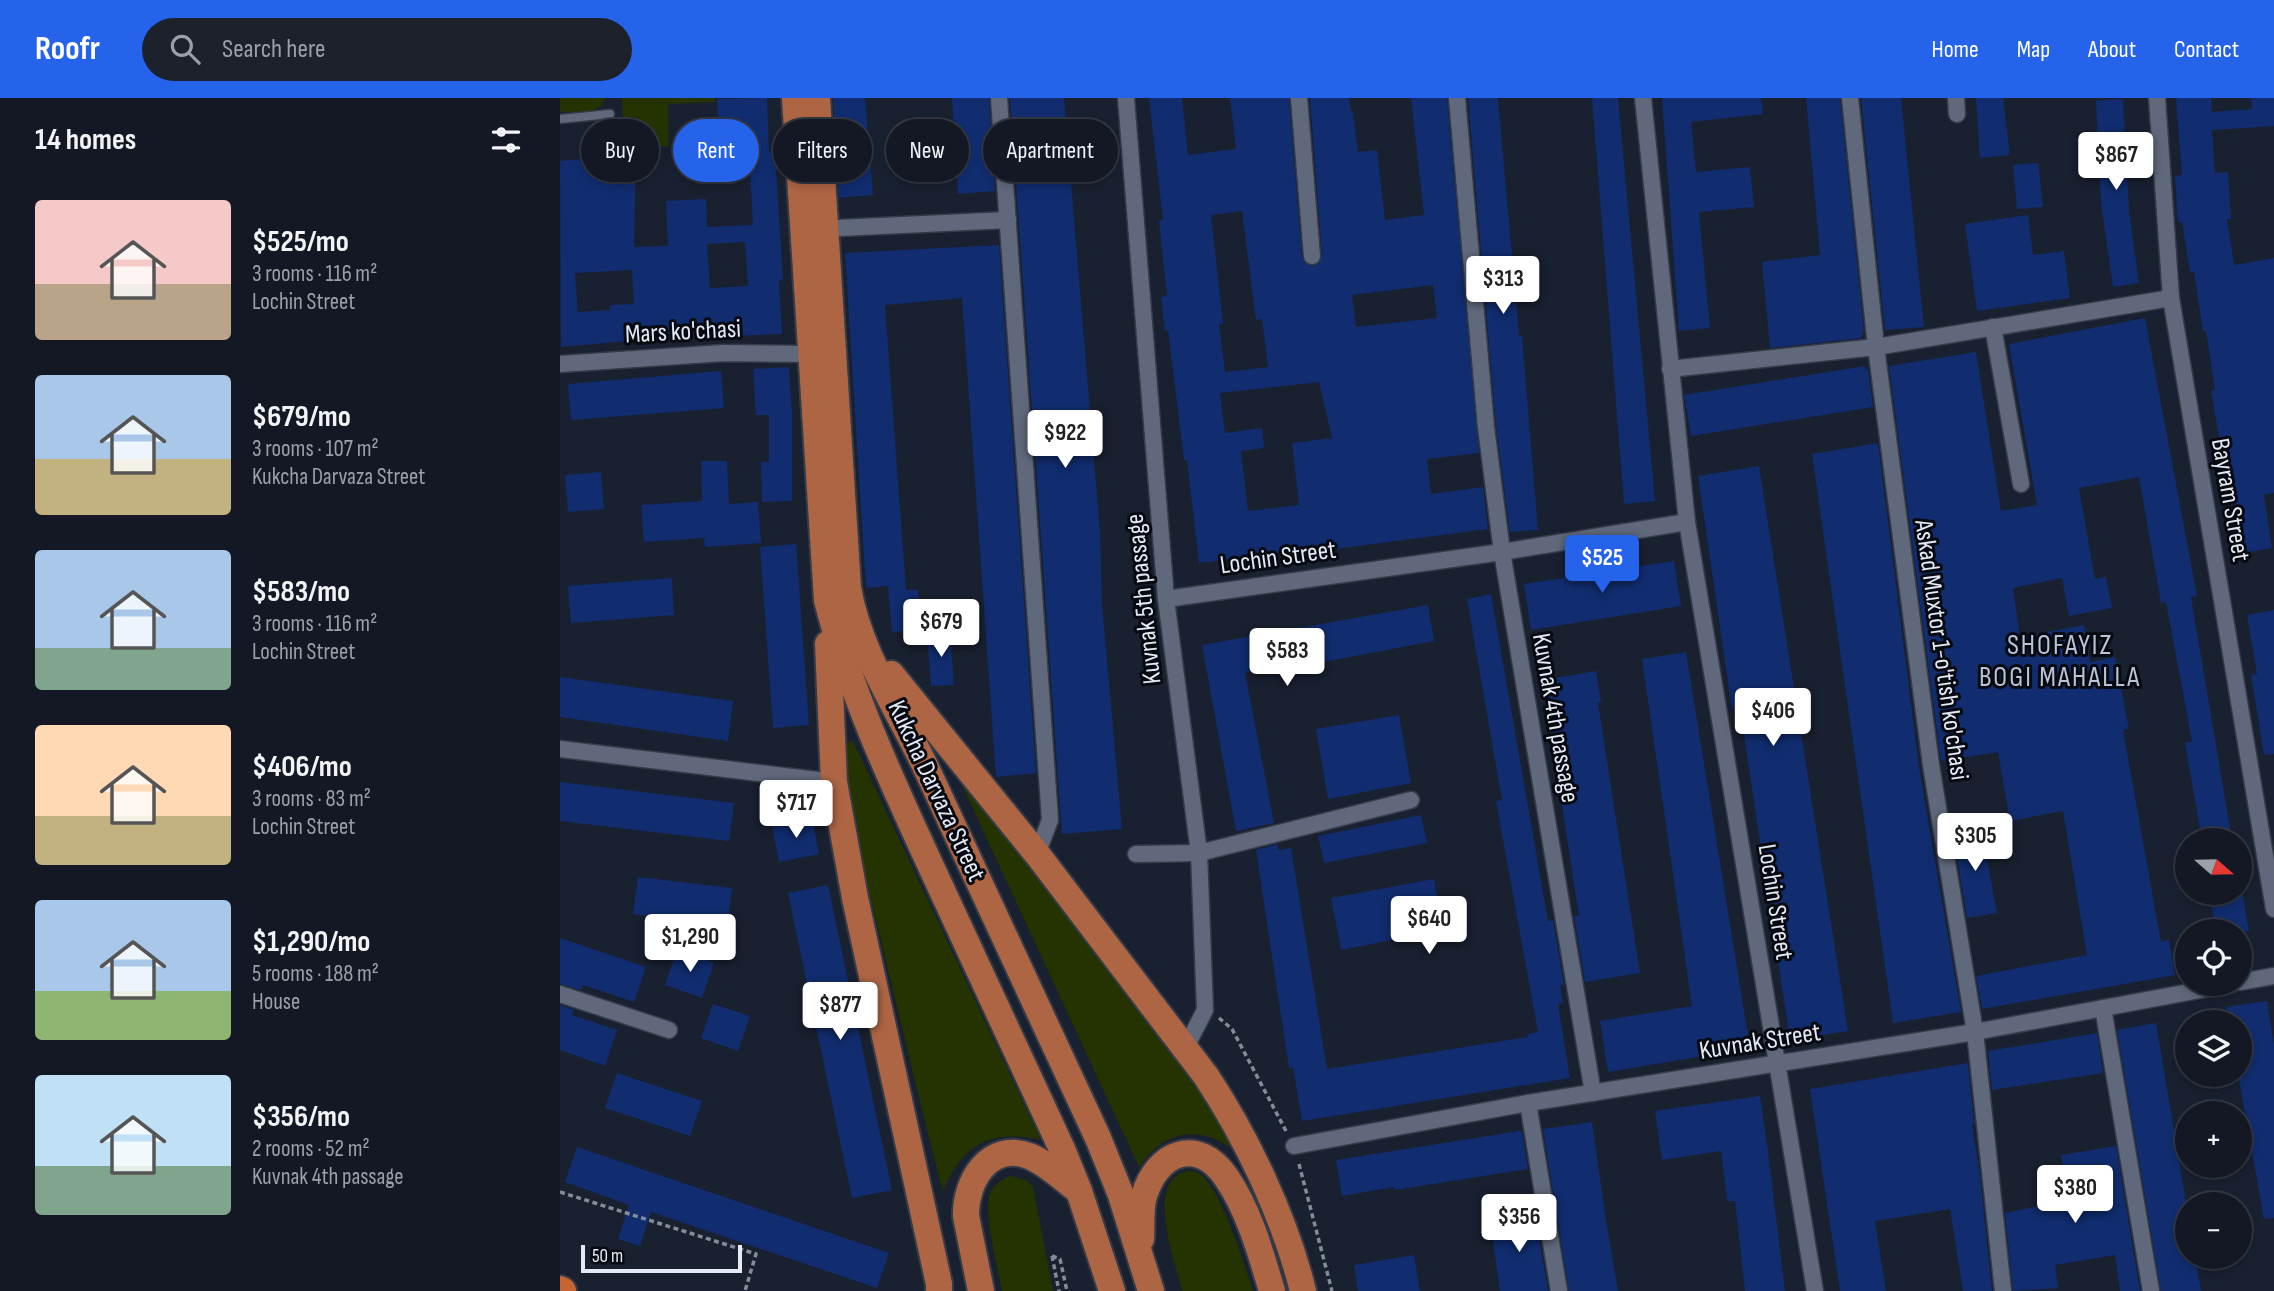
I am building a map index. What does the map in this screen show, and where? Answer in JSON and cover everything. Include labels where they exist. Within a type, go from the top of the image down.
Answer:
[{"type":"main road","name":"Kukcha Darvaza Street","points":[[795,98],[815,229]]},
{"type":"main road","name":"Kukcha Darvaza Street","points":[[817,98],[815,229],[827,600],[842,656],[864,716],[1079,1191],[1112,1291]]},
{"type":"main road","name":"Kukcha Darvaza Street","points":[[821,354],[852,612],[861,637],[927,770],[1098,1138],[1121,1195],[1151,1291]]},
{"type":"main road","points":[[827,600],[834,782],[855,898],[931,1243],[939,1291]]},
{"type":"main road","points":[[861,637],[1037,853],[1186,1047],[1225,1105],[1248,1148],[1281,1227],[1303,1291]]},
{"type":"main road","points":[[1141,1254],[1143,1203],[1150,1181],[1164,1163],[1175,1155],[1186,1152],[1198,1154],[1215,1165],[1228,1180],[1261,1256],[1272,1291]]},
{"type":"main road","points":[[981,1291],[965,1205],[971,1185],[983,1166],[1000,1155],[1020,1154],[1039,1162],[1079,1191]]},
{"type":"street","points":[[999,98],[1050,820],[1037,853]]},
{"type":"street","name":"Kuvnak 5th passage","points":[[1126,98],[1166,599],[1199,853],[1205,1010],[1186,1047]]},
{"type":"street","points":[[1299,98],[1312,256]]},
{"type":"street","name":"Kuvnak 4th passage","points":[[1457,98],[1486,427],[1502,552],[1593,1093]]},
{"type":"street","name":"Lochin Street","points":[[1643,98],[1687,522],[1815,1291]]},
{"type":"street","name":"Askad Muxtor 1-o'tish ko'chasi","points":[[1850,98],[1876,347],[1931,765],[1975,1032],[2003,1291]]},
{"type":"street","name":"Bayram Street","points":[[2157,98],[2171,298],[2274,909]]},
{"type":"street","points":[[815,229],[1008,220]]},
{"type":"street","points":[[1670,369],[1876,347],[2171,298]]},
{"type":"street","points":[[1993,327],[2021,485]]},
{"type":"street","name":"Mars ko'chasi","points":[[560,364],[724,353],[821,354]]},
{"type":"street","name":"Lochin Street","points":[[1166,599],[1502,552],[1687,522]]},
{"type":"street","points":[[560,749],[834,782]]},
{"type":"street","points":[[1136,854],[1199,853],[1411,800]]},
{"type":"street","points":[[2252,980],[2274,975]]},
{"type":"street","points":[[560,994],[669,1030]]},
{"type":"street","name":"Kuvnаk Street","points":[[1294,1146],[1528,1103],[1975,1032],[2175,995]]},
{"type":"street","points":[[2102,1009],[2151,1291]]},
{"type":"street","points":[[1528,1103],[1559,1291]]},
{"type":"lane","points":[[560,119],[610,114]]},
{"type":"path","points":[[1205,1010],[1223,1020],[1232,1029],[1294,1146],[1332,1291]]},
{"type":"path","points":[[560,1192],[756,1254],[745,1291]]},
{"type":"path","points":[[1059,1291],[1052,1256],[1059,1259],[1067,1291]]},
{"type":"green space","points":[[560,98],[605,98],[598,108],[593,110],[560,112]]},
{"type":"green space","points":[[622,98],[715,98],[715,102],[668,104],[669,146],[659,147],[659,119],[623,119]]},
{"type":"green space","points":[[853,741],[1041,1140],[1007,1137],[981,1143],[960,1161],[943,1191],[855,838],[846,767],[847,743]]},
{"type":"green space","points":[[955,770],[1183,1065],[1220,1121],[1233,1149],[1207,1136],[1182,1135],[1159,1145],[1139,1167]]},
{"type":"green space","points":[[1188,1171],[1203,1176],[1218,1198],[1253,1291],[1182,1291],[1169,1243],[1165,1205],[1167,1189],[1175,1177]]},
{"type":"green space","points":[[1010,1176],[1026,1180],[1033,1187],[1053,1291],[1002,1291],[988,1202],[994,1187]]},
{"type":"building","points":[[767,98],[769,152],[773,152],[773,182],[777,182],[783,280],[779,281],[782,334],[650,339],[561,347],[560,161],[581,159],[581,182],[635,182],[634,247],[668,246],[666,201],[706,199],[707,227],[753,225],[751,182],[759,182],[759,119],[718,119],[717,99]],"holes":[[[745,242],[748,286],[710,288],[707,244]],[[632,270],[634,304],[610,305],[610,310],[578,312],[575,273]]]},
{"type":"building","points":[[833,98],[865,98],[867,119],[834,119]]},
{"type":"building","points":[[952,98],[989,98],[990,119],[983,119],[983,182],[994,182],[995,191],[958,194],[957,182],[969,182],[969,119],[953,119]]},
{"type":"building","points":[[1010,98],[1064,98],[1066,119],[1011,119]]},
{"type":"building","points":[[1149,98],[1182,98],[1188,155],[1236,149],[1230,98],[1289,98],[1302,257],[1304,262],[1312,266],[1318,264],[1322,255],[1310,98],[1349,98],[1358,152],[1377,150],[1385,220],[1424,215],[1411,98],[1447,98],[1479,453],[1427,459],[1431,494],[1483,487],[1488,529],[1304,553],[1304,550],[1199,563],[1187,460],[1184,460],[1168,330],[1165,331],[1161,297],[1167,296],[1159,221],[1163,220]],"holes":[[[1242,211],[1256,320],[1262,319],[1268,367],[1225,372],[1219,324],[1223,323],[1211,215]],[[1433,285],[1437,318],[1356,327],[1352,295]],[[1319,382],[1332,438],[1292,443],[1299,505],[1248,511],[1241,451],[1264,448],[1262,428],[1225,433],[1220,393]]]},
{"type":"building","points":[[1468,98],[1498,98],[1538,530],[1510,532],[1496,426]]},
{"type":"building","points":[[1592,98],[1618,98],[1655,501],[1624,504]]},
{"type":"building","points":[[1662,98],[1761,98],[1763,114],[1691,122],[1696,172],[1750,167],[1754,207],[1699,212],[1710,328],[1679,331]]},
{"type":"building","points":[[1806,98],[1840,98],[1864,332],[1862,338],[1770,348],[1762,262],[1820,255]]},
{"type":"building","points":[[1861,98],[1901,98],[1924,327],[1885,330]]},
{"type":"building","points":[[1976,98],[2003,98],[2010,155],[1980,158]]},
{"type":"building","points":[[2176,98],[2211,98],[2212,112],[2252,109],[2251,98],[2274,98],[2274,126],[2212,130],[2215,173],[2228,172],[2231,219],[2227,219],[2234,265],[2274,258],[2274,493],[2264,495],[2272,548],[2243,553],[2229,471],[2225,472],[2211,390],[2215,390],[2206,331],[2203,331],[2194,272],[2190,272],[2182,222],[2178,222],[2175,176],[2182,175]]},
{"type":"building","points":[[2123,99],[2129,211],[2139,283],[2113,287],[2101,203],[2096,101]]},
{"type":"building","points":[[2038,163],[2043,207],[2017,209],[2013,165]]},
{"type":"building","points":[[838,182],[872,182],[873,195],[839,198]]},
{"type":"building","points":[[1016,182],[1071,182],[1100,531],[1102,604],[1122,829],[1062,834]]},
{"type":"building","points":[[2028,215],[2033,255],[2064,251],[2070,298],[1977,311],[1965,224]]},
{"type":"building","points":[[999,245],[1036,773],[996,777],[962,298],[885,305],[906,590],[918,590],[921,630],[892,632],[888,586],[866,588],[845,253]]},
{"type":"building","points":[[2145,318],[2197,596],[2191,597],[2230,828],[2200,828],[2185,743],[2192,741],[2166,602],[2161,603],[2139,477],[2079,488],[2095,579],[2106,577],[2112,608],[2069,616],[2062,578],[2013,588],[2020,637],[2084,625],[2090,662],[2115,657],[2129,729],[2123,730],[2161,942],[2169,940],[2175,975],[1982,1009],[1976,976],[2087,955],[2063,811],[2010,821],[1998,752],[1941,761],[1889,366],[1976,352],[2001,511],[2037,505],[2009,344]]},
{"type":"building","points":[[1865,366],[1866,370],[1868,369],[1873,407],[1691,436],[1684,395]]},
{"type":"building","points":[[789,367],[792,501],[762,502],[761,462],[769,462],[769,415],[756,415],[753,369]]},
{"type":"building","points":[[721,371],[724,408],[571,420],[568,384]]},
{"type":"building","points":[[1878,443],[1919,767],[1961,1012],[1893,1023],[1812,454]]},
{"type":"building","points":[[701,461],[727,461],[729,504],[758,502],[761,543],[705,547],[704,538],[644,542],[641,505],[702,501]]},
{"type":"building","points":[[1759,466],[1848,1031],[1790,1040],[1740,708],[1732,709],[1698,476]]},
{"type":"building","points":[[601,472],[604,509],[568,512],[565,475]]},
{"type":"building","points":[[796,544],[809,725],[773,728],[760,547]]},
{"type":"building","points":[[1674,561],[1681,606],[1531,630],[1524,584]]},
{"type":"building","points":[[672,578],[674,615],[571,623],[568,586]]},
{"type":"building","points":[[1491,594],[1548,921],[1553,920],[1564,985],[1560,986],[1563,1003],[1558,1004],[1570,1078],[1302,1121],[1293,1067],[1289,1068],[1256,850],[1277,844],[1278,850],[1291,848],[1327,1069],[1528,1037],[1528,1034],[1538,1032],[1496,801],[1502,800],[1467,599]]},
{"type":"building","points":[[1428,605],[1434,641],[1302,666],[1302,662],[1245,673],[1274,823],[1236,831],[1202,645]]},
{"type":"building","points":[[2274,610],[2274,754],[2264,755],[2251,675],[2257,674],[2247,615]]},
{"type":"building","points":[[950,631],[954,685],[931,686],[927,633]]},
{"type":"building","points":[[1686,652],[1750,1048],[1608,1072],[1600,1021],[1692,1006],[1642,659]]},
{"type":"building","points":[[1596,671],[1601,702],[1598,703],[1640,973],[1585,982],[1574,916],[1579,916],[1543,680]]},
{"type":"building","points":[[560,677],[733,701],[728,741],[560,717]]},
{"type":"building","points":[[1399,715],[1411,783],[1328,799],[1316,729]]},
{"type":"building","points":[[560,782],[734,803],[729,841],[560,821]]},
{"type":"building","points":[[1421,815],[1427,843],[1324,863],[1318,836]]},
{"type":"building","points":[[812,817],[819,854],[779,862],[772,826]]},
{"type":"building","points":[[1981,827],[1997,913],[1967,918],[1953,832]]},
{"type":"building","points":[[638,877],[732,888],[727,926],[633,914]]},
{"type":"building","points":[[1434,879],[1443,930],[1341,950],[1331,898]]},
{"type":"building","points":[[828,885],[892,1190],[852,1198],[788,893]]},
{"type":"building","points":[[2211,905],[2244,905],[2247,919],[2214,919]]},
{"type":"building","points":[[560,938],[646,967],[634,1002],[583,985],[581,990],[560,984]]},
{"type":"building","points":[[677,950],[714,963],[702,998],[665,985]]},
{"type":"building","points":[[2267,1001],[2274,1045],[2274,1218],[2264,1219],[2252,1152],[2252,1101],[2243,1101],[2240,1087],[2252,1087],[2252,1010],[2227,1010],[2226,1007]]},
{"type":"building","points":[[713,1004],[750,1016],[738,1051],[701,1038]]},
{"type":"building","points":[[560,1005],[574,1010],[572,1015],[617,1030],[605,1066],[560,1050]]},
{"type":"building","points":[[2156,1023],[2175,1137],[2175,1178],[2182,1178],[2184,1192],[2175,1192],[2175,1269],[2197,1269],[2201,1291],[2161,1291],[2117,1030]]},
{"type":"building","points":[[2097,1033],[2103,1073],[1992,1090],[1988,1051]]},
{"type":"building","points":[[1968,1063],[1972,1124],[1992,1291],[1963,1291],[1950,1209],[1875,1221],[1886,1291],[1840,1291],[1810,1089]]},
{"type":"building","points":[[617,1073],[702,1101],[690,1136],[605,1108]]},
{"type":"building","points":[[1760,1096],[1785,1291],[1745,1291],[1735,1201],[1727,1201],[1721,1151],[1662,1160],[1655,1111]]},
{"type":"building","points":[[1592,1122],[1618,1291],[1569,1291],[1543,1129]]},
{"type":"building","points":[[1522,1132],[1528,1169],[1342,1196],[1336,1160]]},
{"type":"building","points":[[2116,1146],[2140,1291],[2120,1291],[2115,1255],[2055,1265],[2058,1288],[2013,1291],[2005,1213],[2068,1200],[2061,1155]]},
{"type":"building","points":[[577,1147],[889,1253],[877,1288],[651,1212],[640,1246],[618,1239],[629,1205],[565,1182]]},
{"type":"building","points":[[1535,1213],[1548,1291],[1500,1291],[1490,1220]]},
{"type":"building","points":[[1414,1255],[1420,1291],[1358,1291],[1354,1265]]},
{"type":"district","name":"SHOFAYIZ BOGI MAHALLA","points":[[2060,661]]}]
